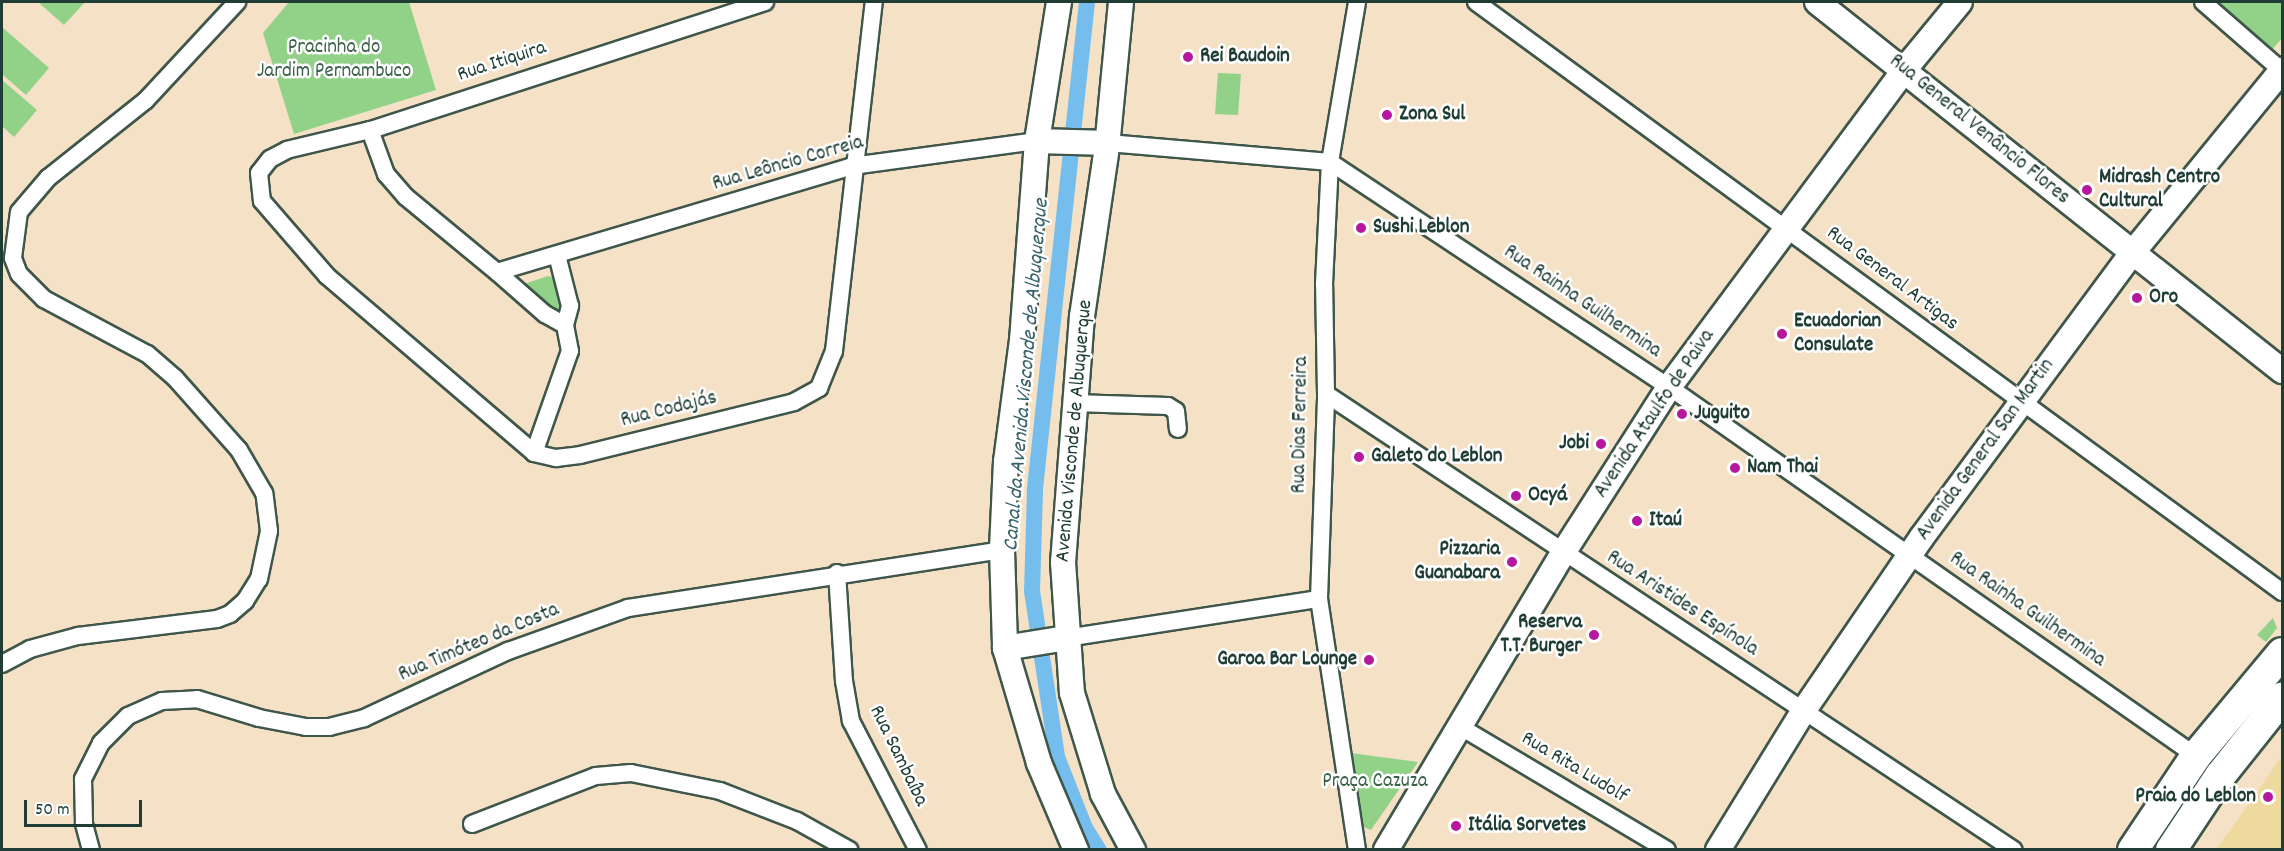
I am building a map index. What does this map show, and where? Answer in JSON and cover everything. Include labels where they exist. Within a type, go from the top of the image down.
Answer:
[{"type":"highway","points":[[2133,849],[2196,756],[2283,653]]},
{"type":"highway","points":[[2170,849],[2220,776],[2283,698]]},
{"type":"main road","points":[[1059,2],[1037,141],[1022,340],[1006,461],[1002,550],[1005,648],[1039,763],[1076,849]]},
{"type":"main road","name":"Avenida Visconde de Albuquerque","points":[[1121,2],[1108,142],[1073,403],[1063,562],[1066,638],[1072,693],[1087,751],[1103,794],[1133,849]]},
{"type":"main road","name":"Rua General Venâncio Flores","points":[[1817,2],[2283,371]]},
{"type":"main road","name":"Avenida Ataulfo de Paiva","points":[[1386,849],[1563,553],[1669,387],[1904,70],[1960,2]]},
{"type":"main road","name":"Avenida General San Martin","points":[[1718,849],[1804,710],[1909,556],[2133,252],[2282,70]]},
{"type":"main road","points":[[1037,141],[1108,142]]},
{"type":"main road","points":[[1005,648],[1066,638]]},
{"type":"street","points":[[2,664],[30,649],[78,636],[224,616],[245,601],[259,579],[269,531],[264,493],[239,450],[168,372],[147,354],[44,299],[19,274],[13,258],[19,212],[48,178],[146,100],[237,2]]},
{"type":"street","name":"Rua Itiquira","points":[[534,453],[327,276],[262,201],[259,173],[270,159],[287,150],[370,130],[765,2]]},
{"type":"street","name":"Rua Codajás","points":[[534,453],[556,458],[579,455],[794,402],[819,388],[834,351],[852,166],[874,2]]},
{"type":"street","name":"Rua Dias Ferreira","points":[[1357,2],[1330,162],[1324,285],[1326,394],[1319,599],[1357,849]]},
{"type":"street","name":"Rua General Artigas","points":[[1476,2],[1787,229],[2020,403],[2283,592]]},
{"type":"street","points":[[2203,2],[2282,70]]},
{"type":"street","points":[[370,130],[386,174],[406,198],[550,318],[565,325]]},
{"type":"street","name":"Rua Leôncio Correia","points":[[497,272],[852,166],[1037,141]]},
{"type":"street","name":"Rua Rainha Guilhermina","points":[[1108,142],[1330,162],[1669,387],[2196,756]]},
{"type":"street","points":[[534,453],[570,351],[565,325],[570,306],[556,255]]},
{"type":"street","name":"Rua Aristides Espínola","points":[[1326,394],[1563,553],[2014,849]]},
{"type":"street","points":[[1073,403],[1168,406],[1176,411],[1178,429]]},
{"type":"street","name":"Rua Timóteo da Costa","points":[[91,849],[84,823],[83,779],[101,742],[128,716],[162,700],[197,699],[259,718],[306,727],[329,727],[364,718],[508,651],[628,608],[837,573],[1002,550]]},
{"type":"street","name":"Rua Sambaíba","points":[[837,573],[844,681],[851,721],[918,849]]},
{"type":"street","points":[[1066,638],[1319,599]]},
{"type":"street","name":"Rua Rita Ludolf","points":[[1459,726],[1667,849]]},
{"type":"street","points":[[472,824],[596,776],[631,773],[720,791],[797,821],[849,849]]},
{"type":"green space","points":[[38,2],[85,2],[64,25]]},
{"type":"green space","name":"Pracinha do Jardim Pernambuco","points":[[289,2],[409,2],[436,90],[294,134],[263,33]]},
{"type":"green space","points":[[2213,2],[2282,2],[2282,38],[2272,50]]},
{"type":"green space","points":[[2,27],[49,68],[26,95],[2,74]]},
{"type":"green space","points":[[1218,73],[1241,74],[1238,115],[1215,114]]},
{"type":"green space","points":[[2,80],[37,110],[14,137],[2,126]]},
{"type":"green space","points":[[548,276],[552,277],[561,307],[558,312],[524,284]]},
{"type":"green space","points":[[2273,618],[2277,628],[2266,642],[2257,635]]},
{"type":"green space","name":"Praça Cazuza","points":[[1343,752],[1418,762],[1371,830],[1361,826]]},
{"type":"sand","name":"Praia do Leblon","points":[[2282,756],[2282,849],[2216,849],[2234,825]]},
{"type":"waterway","name":"Canal da Avenida Visconde de Albuquerque","points":[[1087,2],[1035,491],[1032,591],[1057,757],[1085,828],[1099,850]]},
{"type":"place","name":"Rei Baudoin","points":[[1188,57]]},
{"type":"place","name":"Zona Sul","points":[[1387,115]]},
{"type":"place","name":"Midrash Centro Cultural","points":[[2087,190]]},
{"type":"place","name":"Sushi Leblon","points":[[1361,228]]},
{"type":"place","name":"Oro","points":[[2137,298]]},
{"type":"place","name":"Ecuadorian Consulate","points":[[1782,334]]},
{"type":"place","name":"Juguito","points":[[1682,414]]},
{"type":"place","name":"Jobi","points":[[1601,444]]},
{"type":"place","name":"Galeto do Leblon","points":[[1359,457]]},
{"type":"place","name":"Nam Thai","points":[[1735,468]]},
{"type":"place","name":"Ocyá","points":[[1516,496]]},
{"type":"place","name":"Itaú","points":[[1637,521]]},
{"type":"place","name":"Pizzaria Guanabara","points":[[1512,562]]},
{"type":"place","name":"Reserva T.T. Burger","points":[[1594,635]]},
{"type":"place","name":"Garoa Bar Lounge","points":[[1369,660]]},
{"type":"place","name":"Praia do Leblon","points":[[2268,797]]},
{"type":"place","name":"Itália Sorvetes","points":[[1456,826]]}]
